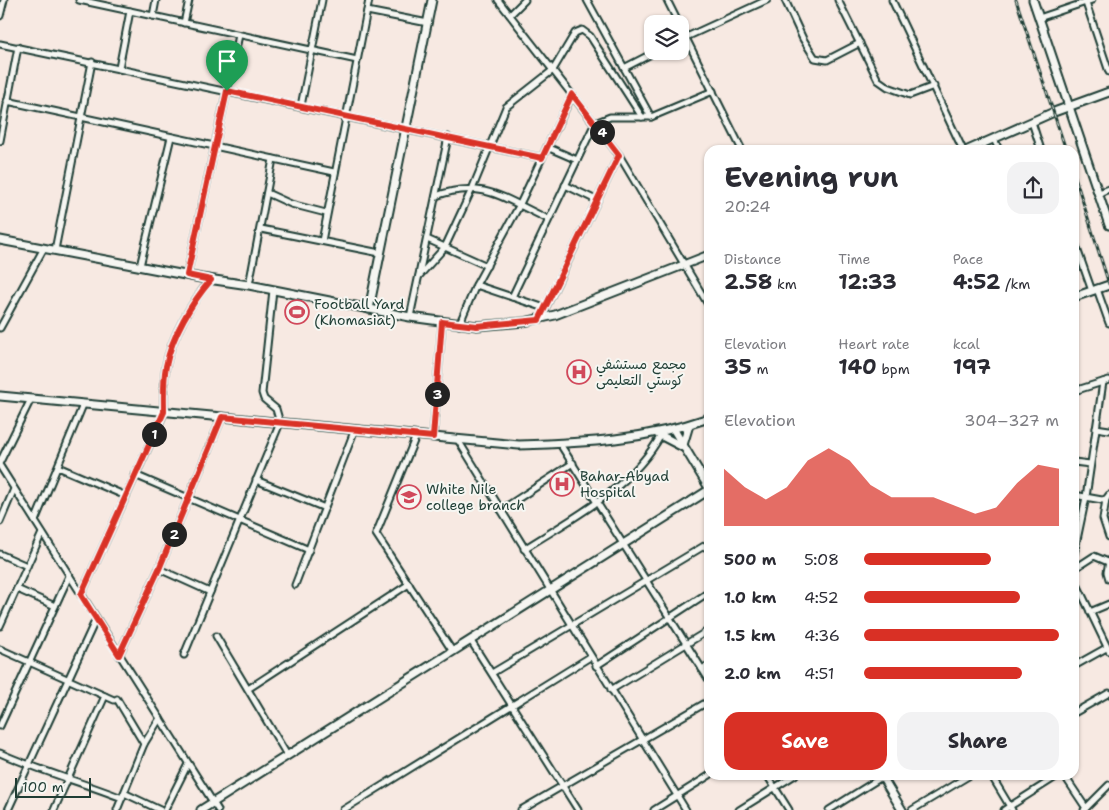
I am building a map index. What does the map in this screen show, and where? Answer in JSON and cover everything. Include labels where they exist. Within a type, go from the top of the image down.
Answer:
[{"type":"main road","points":[[369,309],[432,0]]},
{"type":"main road","points":[[1033,0],[1109,226]]},
{"type":"main road","points":[[980,145],[1109,92]]},
{"type":"main road","points":[[0,240],[459,325],[504,325],[539,320],[580,306],[704,257]]},
{"type":"main road","points":[[1079,295],[1109,285]]},
{"type":"main road","points":[[0,396],[519,445],[560,444],[660,435],[704,420]]},
{"type":"main road","points":[[684,447],[689,425]]},
{"type":"main road","points":[[674,430],[704,481]]},
{"type":"main road","points":[[660,435],[684,447]]},
{"type":"main road","points":[[201,810],[704,492]]},
{"type":"main road","points":[[885,780],[902,810]]},
{"type":"street","points":[[0,16],[4,0]]},
{"type":"street","points":[[79,0],[357,60]]},
{"type":"street","points":[[153,16],[156,0]]},
{"type":"street","points":[[184,23],[189,0]]},
{"type":"street","points":[[301,106],[321,1],[314,0]]},
{"type":"street","points":[[322,241],[369,0]]},
{"type":"street","points":[[498,0],[619,155],[704,298]]},
{"type":"street","points":[[510,15],[526,0]]},
{"type":"street","points":[[587,0],[651,116]]},
{"type":"street","points":[[666,0],[674,15]]},
{"type":"street","points":[[689,35],[766,0]]},
{"type":"street","points":[[785,0],[803,38],[816,58],[827,60],[860,43]]},
{"type":"street","points":[[838,0],[878,80],[888,87],[910,95],[934,86]]},
{"type":"street","points":[[892,0],[961,145]]},
{"type":"street","points":[[1039,18],[1092,0]]},
{"type":"street","points":[[1085,1],[1109,72]]},
{"type":"street","points":[[367,10],[428,23]]},
{"type":"street","points":[[119,68],[130,12]]},
{"type":"street","points":[[419,276],[446,246],[491,147],[506,107],[553,70],[575,33],[582,30],[586,32],[642,117]]},
{"type":"street","points":[[187,275],[240,35]]},
{"type":"street","points":[[0,44],[346,115],[542,158]]},
{"type":"street","points":[[0,141],[18,47]]},
{"type":"street","points":[[689,49],[713,91],[740,145]]},
{"type":"street","points":[[624,68],[644,58]]},
{"type":"street","points":[[55,250],[92,62]]},
{"type":"street","points":[[512,297],[595,123],[610,117],[651,116],[713,91]]},
{"type":"street","points":[[459,325],[476,285],[519,206],[572,94]]},
{"type":"street","points":[[7,101],[334,172]]},
{"type":"street","points":[[1032,122],[1039,145]]},
{"type":"street","points":[[140,266],[171,137]]},
{"type":"street","points":[[410,317],[448,137]]},
{"type":"street","points":[[994,139],[997,145]]},
{"type":"street","points":[[547,147],[576,160]]},
{"type":"street","points":[[539,320],[619,155]]},
{"type":"street","points":[[249,285],[273,159]]},
{"type":"street","points":[[565,185],[596,200]]},
{"type":"street","points":[[436,196],[456,188],[473,187],[486,190],[548,219]]},
{"type":"street","points":[[1098,193],[1109,189]]},
{"type":"street","points":[[267,193],[291,204],[326,213]]},
{"type":"street","points":[[260,229],[380,253]]},
{"type":"street","points":[[427,239],[487,266]]},
{"type":"street","points":[[0,328],[44,248]]},
{"type":"street","points":[[1079,252],[1109,323]]},
{"type":"street","points":[[81,595],[164,412],[164,380],[170,350],[198,295],[211,280]]},
{"type":"street","points":[[476,285],[545,308]]},
{"type":"street","points":[[184,655],[280,423],[276,409],[264,399],[262,393],[273,290]]},
{"type":"street","points":[[433,437],[442,322]]},
{"type":"street","points":[[1079,389],[1109,380]]},
{"type":"street","points":[[1079,530],[1086,497],[1102,382]]},
{"type":"street","points":[[31,399],[0,464],[218,810]]},
{"type":"street","points":[[35,521],[83,405]]},
{"type":"street","points":[[119,655],[159,569],[222,417]]},
{"type":"street","points":[[1096,428],[1109,430]]},
{"type":"street","points":[[295,585],[356,429]]},
{"type":"street","points":[[524,548],[615,490],[652,451],[660,435]]},
{"type":"street","points":[[416,436],[376,534],[453,652]]},
{"type":"street","points":[[458,440],[686,810]]},
{"type":"street","points":[[560,444],[704,672]]},
{"type":"street","points":[[501,510],[573,463]]},
{"type":"street","points":[[1079,463],[1090,464]]},
{"type":"street","points":[[58,467],[126,496]]},
{"type":"street","points":[[135,476],[309,550]]},
{"type":"street","points":[[256,480],[325,508]]},
{"type":"street","points":[[0,522],[14,489]]},
{"type":"street","points":[[1079,496],[1108,497],[1103,519],[1109,537]]},
{"type":"street","points":[[0,626],[42,533]]},
{"type":"street","points":[[492,674],[704,546]]},
{"type":"street","points":[[0,554],[27,566]]},
{"type":"street","points":[[1079,565],[1094,556],[1108,562],[1109,579]]},
{"type":"street","points":[[159,569],[210,592]]},
{"type":"street","points":[[0,726],[69,576]]},
{"type":"street","points":[[248,689],[409,584]]},
{"type":"street","points":[[17,589],[55,606]]},
{"type":"street","points":[[1079,592],[1108,649],[1079,664]]},
{"type":"street","points":[[596,666],[704,595]]},
{"type":"street","points":[[1090,612],[1109,604]]},
{"type":"street","points":[[8,810],[96,619]]},
{"type":"street","points":[[612,690],[704,633]]},
{"type":"street","points":[[216,636],[287,755]]},
{"type":"street","points":[[471,640],[578,810]]},
{"type":"street","points":[[0,649],[105,696],[116,699],[144,744]]},
{"type":"street","points":[[343,810],[590,657]]},
{"type":"street","points":[[1079,710],[1109,693]]},
{"type":"street","points":[[54,810],[105,696]]},
{"type":"street","points":[[521,810],[642,738],[704,704]]},
{"type":"street","points":[[117,810],[144,744],[160,718]]},
{"type":"street","points":[[0,753],[28,766],[69,778],[160,810]]},
{"type":"street","points":[[165,810],[188,764]]},
{"type":"street","points":[[654,810],[704,779]]},
{"type":"street","points":[[770,780],[790,810]]},
{"type":"street","points":[[739,810],[787,780]]},
{"type":"street","points":[[829,810],[877,780]]},
{"type":"street","points":[[912,810],[962,780]]},
{"type":"street","points":[[994,780],[1011,808]]},
{"type":"street","points":[[1004,810],[1011,808],[1053,780]]},
{"type":"street","points":[[1067,780],[1085,809],[1109,785]]},
{"type":"railway","points":[[1016,0],[1064,145]]},
{"type":"railway","points":[[1079,190],[1109,284]]},
{"type":"place","name":"Football Yard (Khomasiat)","points":[[297,312]]},
{"type":"place","name":"مجمع مستشفي كوستي التعليمى","points":[[579,372]]},
{"type":"place","name":"Bahar-Abyad Hospital","points":[[562,484]]},
{"type":"place","name":"White Nile college branch","points":[[409,497]]},
{"type":"route","points":[[227,91],[542,158],[572,94],[619,155],[571,250],[539,320],[504,325],[477,326],[442,322],[433,437],[222,417],[159,569],[119,655],[81,595],[164,412],[164,380],[170,350],[198,295],[211,280],[187,275],[227,91]]}]
